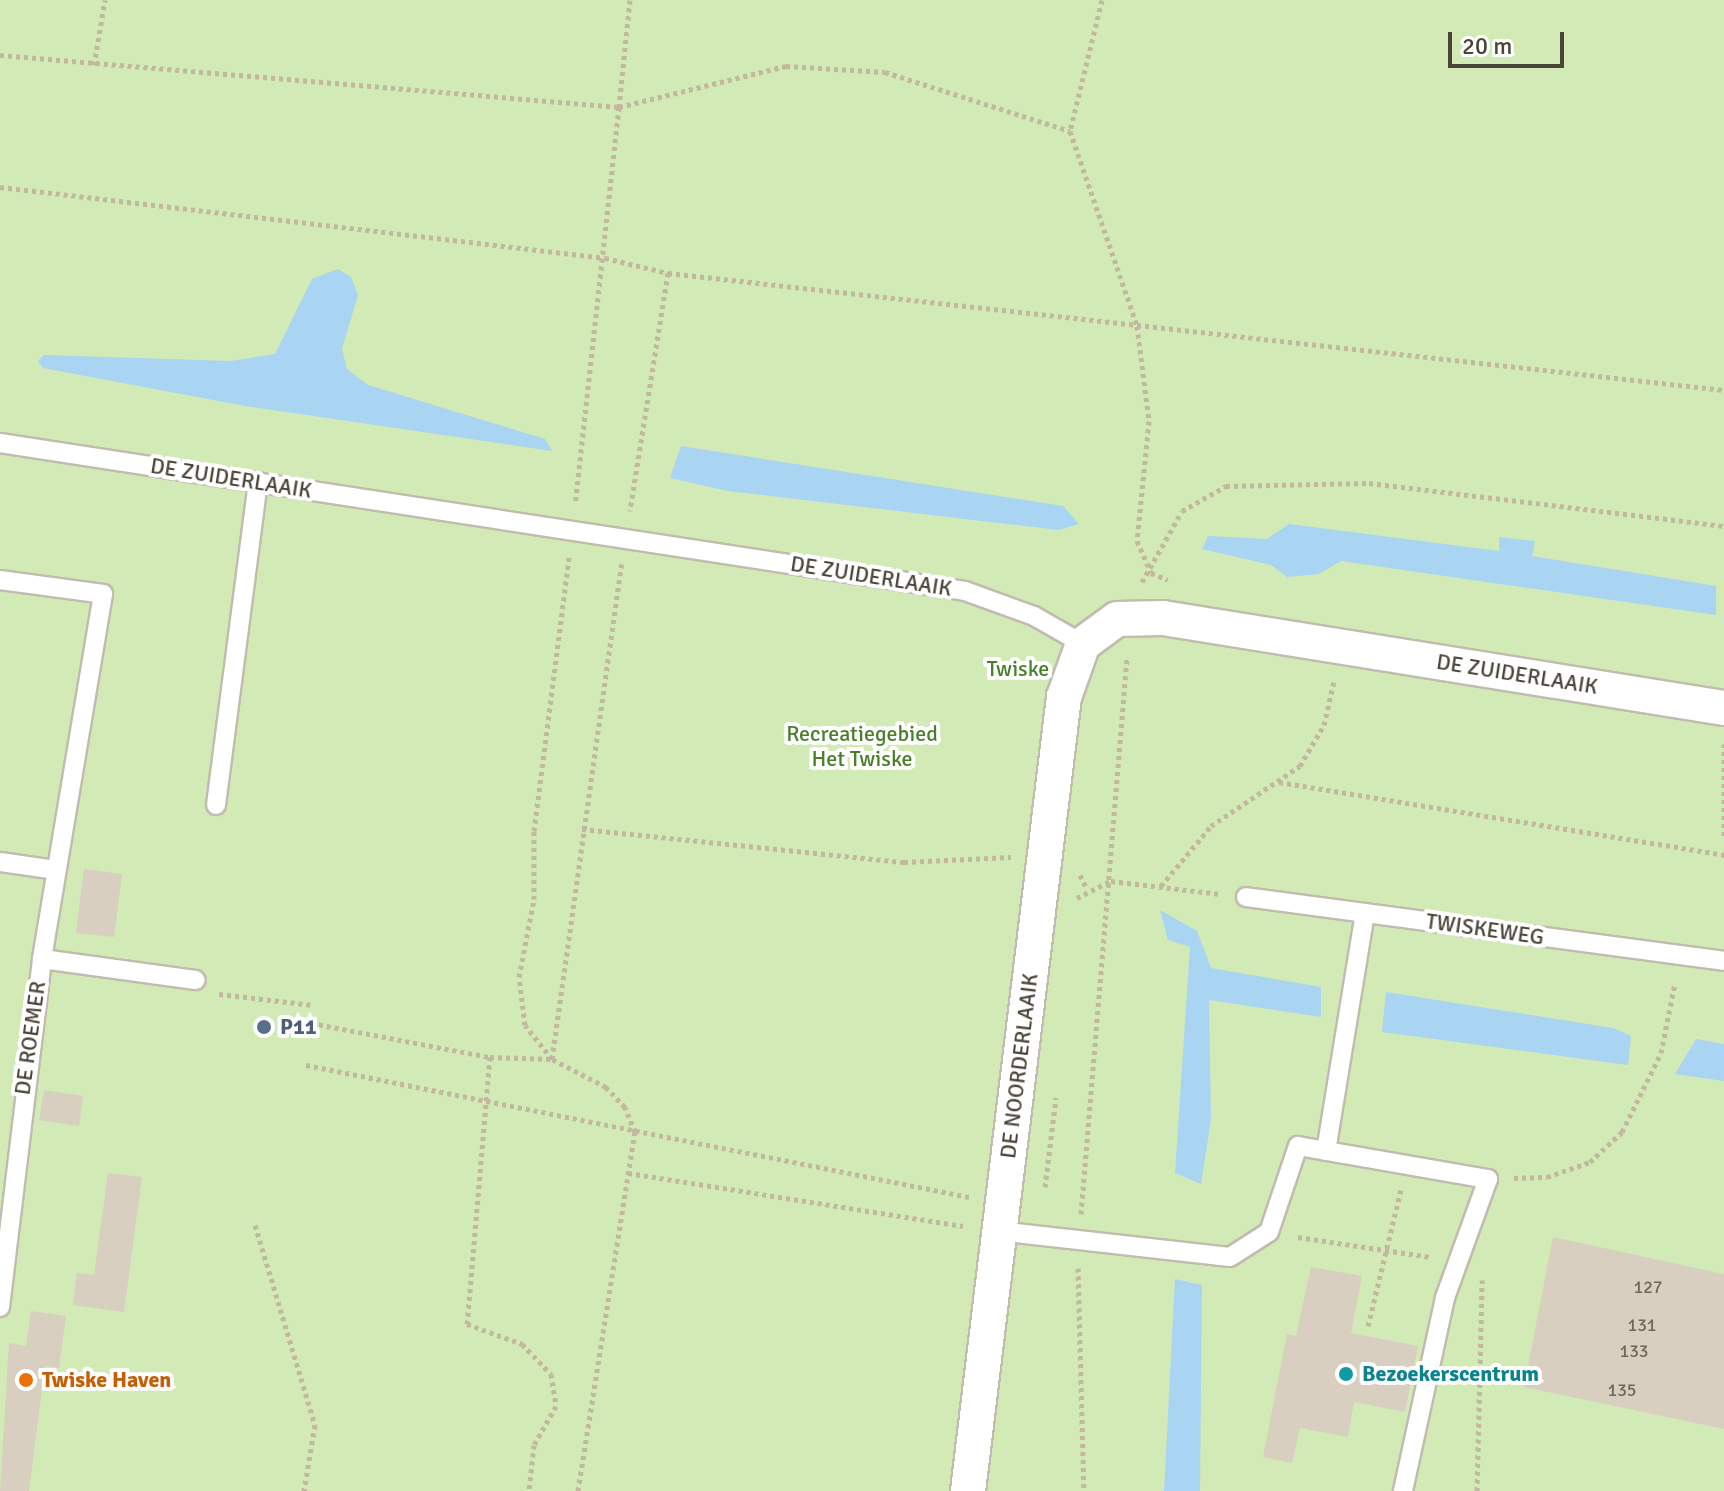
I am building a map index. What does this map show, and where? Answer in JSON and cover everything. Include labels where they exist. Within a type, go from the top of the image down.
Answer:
[{"type":"street","name":"DE ZUIDERLAAIK","points":[[1083,644],[1108,623],[1137,618],[1343,646],[1724,708]]},
{"type":"street","name":"DE NOORDERLAAIK","points":[[968,1491],[1064,697],[1083,644]]},
{"type":"lane","name":"DE ZUIDERLAAIK","points":[[0,443],[965,591],[1034,616],[1083,644]]},
{"type":"lane","points":[[216,805],[258,482]]},
{"type":"lane","name":"DE ROEMER","points":[[0,580],[103,594],[42,959],[0,1307]]},
{"type":"lane","points":[[0,862],[56,870]]},
{"type":"lane","name":"TWISKEWEG","points":[[1246,897],[1724,961]]},
{"type":"lane","points":[[1326,1151],[1365,913]]},
{"type":"lane","name":"DE ROEMER","points":[[42,959],[203,986]]},
{"type":"lane","points":[[1000,1217],[1078,1241],[1203,1259],[1249,1250],[1269,1232],[1298,1146],[1488,1179],[1459,1259],[1403,1491]]},
{"type":"path","points":[[94,65],[105,0]]},
{"type":"path","points":[[579,1490],[635,1132],[625,1107],[606,1087],[552,1059],[525,1025],[519,977],[534,899],[534,831],[605,258],[630,0]]},
{"type":"path","points":[[1102,0],[1070,131],[1137,326],[1149,421],[1137,541],[1151,573],[1177,584]]},
{"type":"path","points":[[0,55],[619,107],[786,66],[885,72],[1070,131]]},
{"type":"path","points":[[0,187],[605,258],[668,273],[1724,390]]},
{"type":"path","points":[[552,1059],[582,829],[668,273]]},
{"type":"path","points":[[1084,1491],[1078,1241],[1111,881],[1118,728],[1141,584],[1151,573],[1182,511],[1226,486],[1369,483],[1724,526]]},
{"type":"path","points":[[1161,886],[1211,826],[1300,766],[1324,725],[1343,646]]},
{"type":"path","points":[[1724,743],[1724,837]]},
{"type":"path","points":[[1277,782],[1724,855]]},
{"type":"path","points":[[582,829],[904,862],[966,855],[1044,859],[1078,872],[1086,887],[1111,881],[1246,897]]},
{"type":"path","points":[[1488,1179],[1562,1172],[1590,1162],[1622,1132],[1661,1053],[1681,955]]},
{"type":"path","points":[[203,986],[313,1005]]},
{"type":"path","points":[[311,1023],[490,1057],[552,1059]]},
{"type":"path","points":[[490,1057],[467,1324],[522,1344],[551,1374],[556,1406],[534,1445],[529,1491]]},
{"type":"path","points":[[306,1065],[635,1132],[1000,1217]]},
{"type":"path","points":[[1368,1326],[1408,1164]]},
{"type":"path","points":[[628,1173],[1000,1217]]},
{"type":"path","points":[[255,1225],[315,1425],[304,1491]]},
{"type":"path","points":[[1269,1232],[1386,1253],[1459,1259],[1485,1286],[1477,1491]]},
{"type":"green space","name":"Twiske","points":[[0,0],[1724,0],[1724,1491],[0,1491]]},
{"type":"water","points":[[338,269],[351,277],[358,295],[342,349],[347,369],[368,385],[545,439],[552,451],[245,406],[43,368],[38,361],[44,355],[231,361],[275,354],[312,279]]},
{"type":"water","points":[[681,446],[1063,506],[1079,524],[1059,530],[728,491],[670,478]]},
{"type":"water","points":[[1289,524],[1499,551],[1499,537],[1535,541],[1532,556],[1716,586],[1716,615],[1341,561],[1319,574],[1287,577],[1271,565],[1202,549],[1208,536],[1267,539]]},
{"type":"water","points":[[1160,910],[1197,931],[1211,968],[1321,987],[1321,1017],[1209,1000],[1211,1120],[1201,1184],[1175,1173],[1190,947],[1168,940]]},
{"type":"water","points":[[1386,992],[1613,1028],[1631,1036],[1628,1065],[1382,1032]]},
{"type":"water","points":[[1696,1039],[1724,1044],[1724,1081],[1675,1074]]},
{"type":"water","points":[[1175,1279],[1202,1285],[1200,1491],[1164,1491]]},
{"type":"building","points":[[84,869],[122,874],[114,937],[76,933]]},
{"type":"building","points":[[44,1090],[83,1096],[79,1126],[39,1120]]},
{"type":"building","points":[[108,1173],[142,1177],[124,1312],[73,1305],[77,1273],[94,1275]]},
{"type":"building","points":[[1553,1237],[1724,1274],[1724,1429],[1524,1387]]},
{"type":"building","name":"Bezoekerscentrum","points":[[1311,1267],[1362,1276],[1351,1333],[1418,1346],[1405,1412],[1354,1402],[1348,1437],[1300,1428],[1292,1463],[1263,1457],[1287,1334],[1296,1336]]},
{"type":"building","points":[[31,1311],[66,1316],[59,1368],[45,1366],[29,1491],[0,1491],[9,1343],[26,1346]]},
{"type":"place","name":"P11","points":[[264,1027]]},
{"type":"place","name":"Bezoekerscentrum","points":[[1346,1374]]},
{"type":"place","name":"Twiske Haven","points":[[26,1380]]},
{"type":"park label","name":"Recreatiegebied Het Twiske","points":[[862,746]]}]
